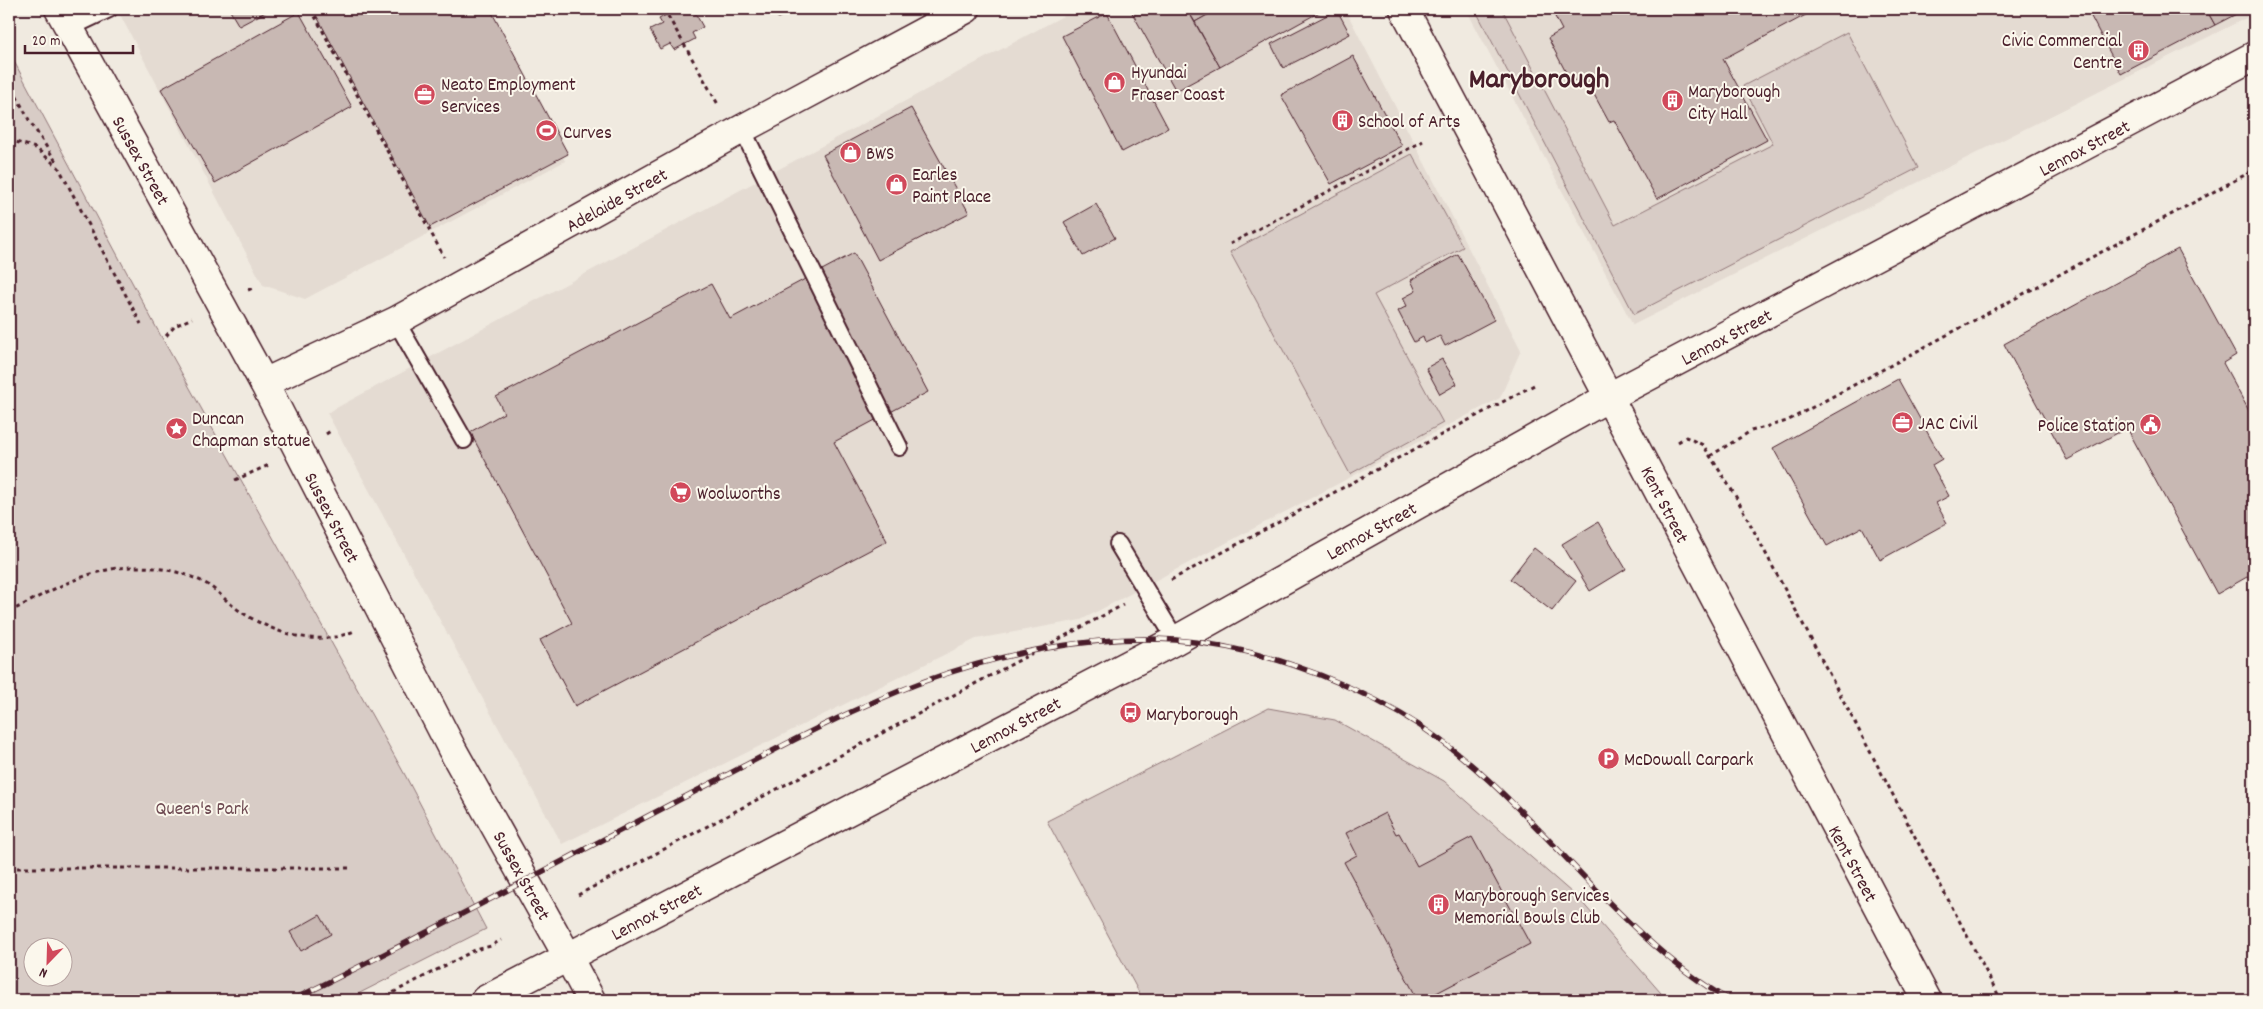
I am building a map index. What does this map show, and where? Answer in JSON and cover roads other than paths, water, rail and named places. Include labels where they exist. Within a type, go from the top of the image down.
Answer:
[{"type":"street","name":"Adelaide Street","points":[[264,383],[396,321],[742,129],[966,9]]},
{"type":"street","name":"Kent Street","points":[[1404,9],[1927,1000]]},
{"type":"street","name":"Sussex Street","points":[[64,18],[264,383],[452,749],[591,1000]]},
{"type":"street","name":"Lennox Street","points":[[485,1000],[1176,640],[1609,397],[2254,56]]},
{"type":"lane","points":[[64,18],[109,9]]},
{"type":"lane","points":[[742,129],[899,447]]},
{"type":"lane","points":[[396,321],[464,440]]},
{"type":"lane","points":[[1118,544],[1176,640]]},
{"type":"railway","points":[[292,1000],[435,928],[797,738],[893,694],[955,671],[1017,654],[1081,643],[1145,639],[1205,643],[1263,656],[1321,675],[1376,700],[1401,714],[1447,745],[1488,780],[1528,818],[1642,935],[1684,970],[1729,1000]]},
{"type":"place","name":"Civic Commercial Centre","points":[[2138,50]]},
{"type":"place","name":"Hyundai Fraser Coast","points":[[1115,82]]},
{"type":"place","name":"Neato Employment Services","points":[[425,94]]},
{"type":"place","name":"Maryborough City Hall","points":[[1672,101]]},
{"type":"place","name":"School of Arts","points":[[1342,120]]},
{"type":"place","name":"Curves","points":[[547,131]]},
{"type":"place","name":"BWS","points":[[850,152]]},
{"type":"place","name":"Earles Paint Place","points":[[896,184]]},
{"type":"place","name":"JAC Civil","points":[[1902,422]]},
{"type":"place","name":"Police Station","points":[[2151,424]]},
{"type":"place","name":"Duncan Chapman statue","points":[[176,428]]},
{"type":"place","name":"Woolworths","points":[[681,492]]},
{"type":"place","name":"Maryborough","points":[[1130,713]]},
{"type":"place","name":"McDowall Carpark","points":[[1608,758]]},
{"type":"place","name":"Maryborough Services Memorial Bowls Club","points":[[1438,905]]},
{"type":"district","name":"Maryborough","points":[[1539,77]]},
{"type":"park label","name":"Queen's Park","points":[[202,807]]}]
